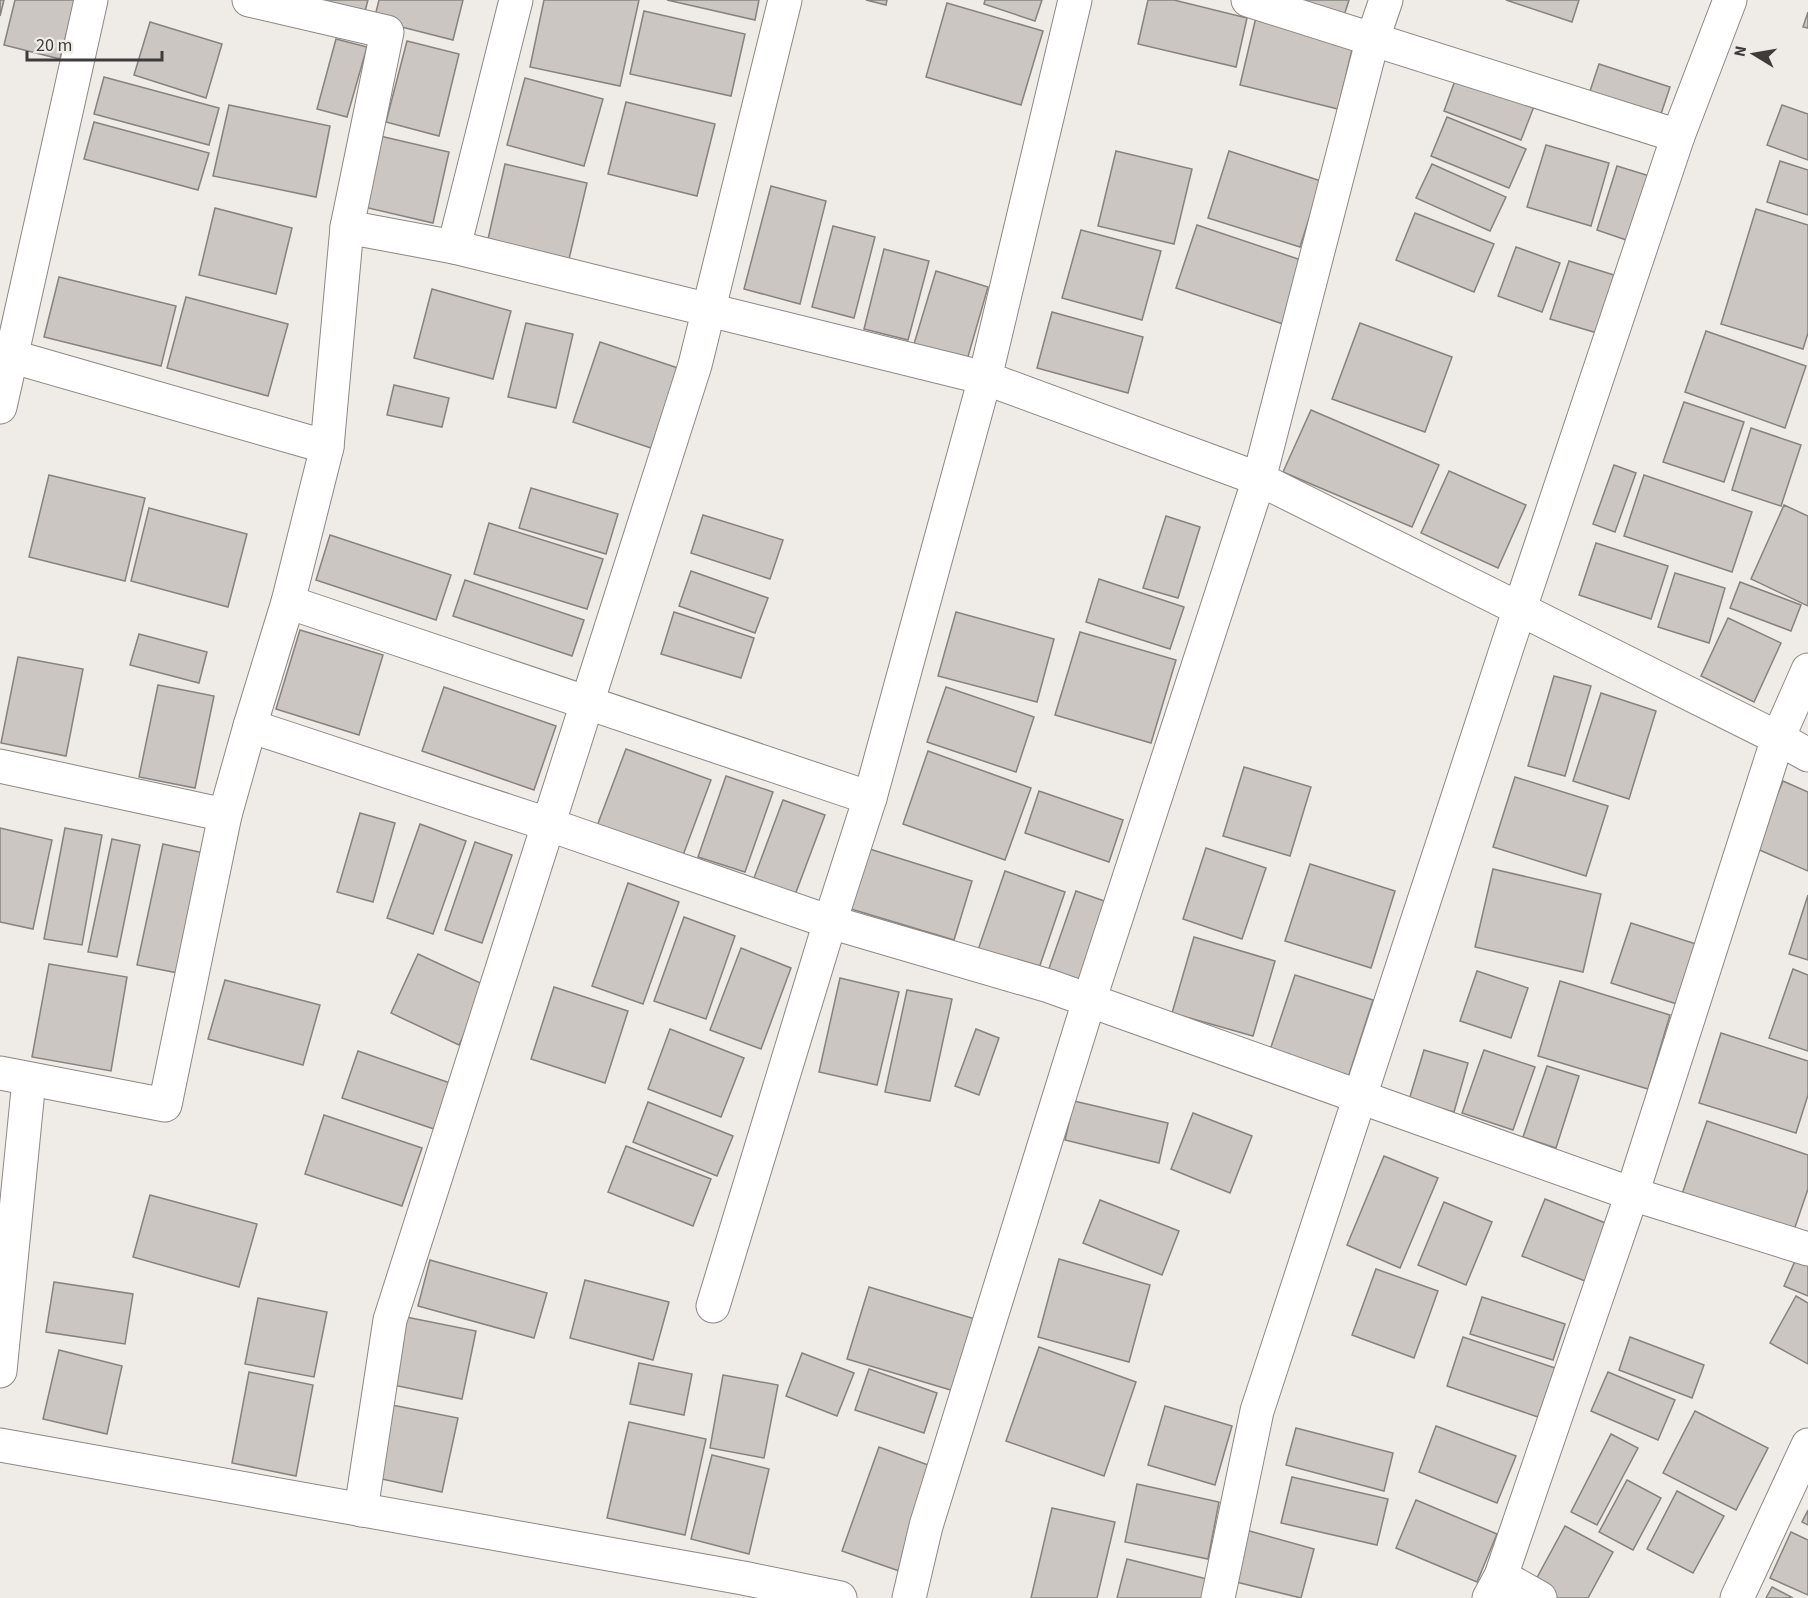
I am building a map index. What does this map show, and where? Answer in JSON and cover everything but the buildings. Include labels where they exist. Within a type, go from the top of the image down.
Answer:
[{"type":"street","points":[[0,407],[5,354],[91,0]]},
{"type":"street","points":[[0,1371],[15,1076],[165,1105],[225,815],[288,602],[327,447],[347,227],[387,32],[249,0]]},
{"type":"street","points":[[454,247],[516,0]]},
{"type":"street","points":[[361,1510],[390,1320],[695,365],[785,0]]},
{"type":"street","points":[[713,1306],[870,798],[985,378],[1075,0]]},
{"type":"street","points":[[1248,0],[1678,136]]},
{"type":"street","points":[[909,1598],[926,1526],[1089,1001],[1259,479],[1373,38],[1386,0]]},
{"type":"street","points":[[1218,1598],[1257,1411],[1678,136],[1730,0]]},
{"type":"street","points":[[347,227],[454,247],[985,378],[1259,479],[1808,755]]},
{"type":"street","points":[[5,354],[327,447]]},
{"type":"street","points":[[288,602],[870,798]]},
{"type":"street","points":[[1540,1598],[1495,1587],[1632,1194],[1778,738],[1808,670]]},
{"type":"street","points":[[250,726],[549,825],[830,922],[1049,986],[1632,1194],[1808,1249]]},
{"type":"street","points":[[0,766],[225,815]]},
{"type":"street","points":[[0,1445],[361,1510],[741,1588],[840,1598]]},
{"type":"street","points":[[1737,1598],[1808,1445]]}]
